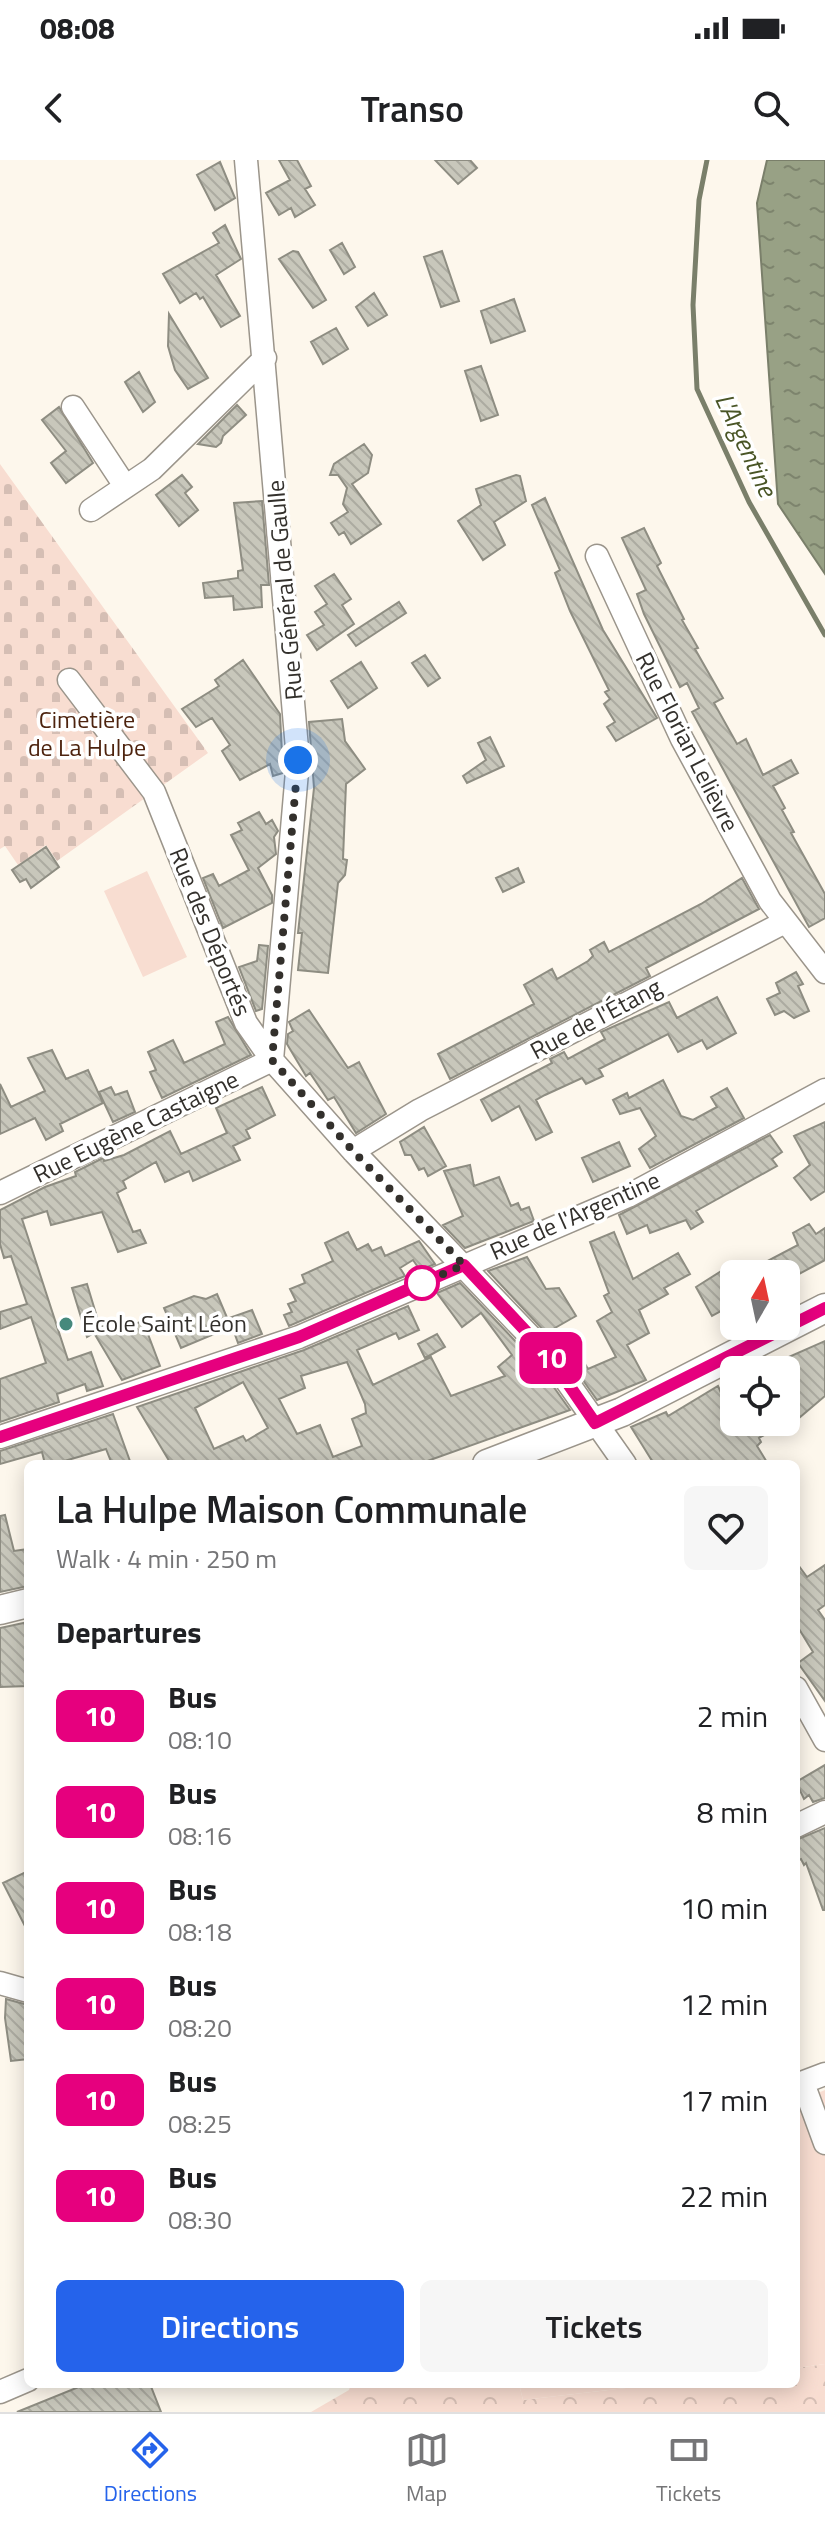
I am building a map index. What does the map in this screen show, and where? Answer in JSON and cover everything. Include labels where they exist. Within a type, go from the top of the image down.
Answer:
[{"type":"main road","points":[[500,1460],[595,1423],[825,1308]]},
{"type":"main road","points":[[0,1610],[24,1604]]},
{"type":"street","name":"Rue Général de Gaulle","points":[[246,160],[298,760],[272,1060]]},
{"type":"street","points":[[91,510],[152,469],[265,358]]},
{"type":"street","points":[[73,407],[125,486]]},
{"type":"street","name":"Rue Florian Lelièvre","points":[[597,556],[682,739],[770,901],[785,922]]},
{"type":"street","name":"Rue des Déportés","points":[[69,680],[154,792],[246,1023],[272,1060],[353,1151],[549,1356],[622,1460]]},
{"type":"street","points":[[785,922],[825,972]]},
{"type":"street","name":"Rue de l'Étang","points":[[353,1151],[420,1110],[785,922]]},
{"type":"street","name":"Rue Eugène Castaigne","points":[[0,1193],[272,1060]]},
{"type":"street","name":"Rue de l'Argentine","points":[[0,1437],[299,1337],[628,1196],[825,1090]]},
{"type":"street","points":[[800,1695],[825,1740]]},
{"type":"street","points":[[800,1824],[825,1812]]},
{"type":"street","points":[[0,1983],[24,1990]]},
{"type":"street","points":[[825,2074],[800,2084],[825,2143]]},
{"type":"street","points":[[0,2392],[24,2382]]},
{"type":"green space","name":"Cimetière de La Hulpe","points":[[0,464],[208,753],[57,861],[46,845],[18,865],[5,846],[0,849]]},
{"type":"green space","points":[[147,871],[187,957],[143,977],[104,891]]},
{"type":"green space","points":[[825,2090],[825,2364],[800,2367],[800,2100]]},
{"type":"green space","points":[[825,2364],[825,2412],[311,2412],[350,2388],[520,2388],[523,2400],[626,2388],[800,2388],[800,2367]]},
{"type":"green space","points":[[520,2388],[626,2388],[523,2400]]},
{"type":"water","points":[[767,160],[825,160],[825,574],[778,504],[757,203]]},
{"type":"building","points":[[279,160],[297,160],[311,186],[305,189],[315,205],[295,217],[291,208],[279,215],[266,193],[290,180]]},
{"type":"building","points":[[435,160],[470,160],[477,168],[458,184]]},
{"type":"building","points":[[220,162],[235,198],[215,210],[197,175]]},
{"type":"building","points":[[225,225],[241,259],[216,275],[240,316],[221,327],[203,297],[200,299],[196,293],[180,303],[163,274],[219,243],[213,233]]},
{"type":"building","points":[[342,243],[355,267],[344,274],[330,250]]},
{"type":"building","points":[[293,251],[298,252],[326,300],[313,308],[279,259]]},
{"type":"building","points":[[442,251],[459,301],[441,307],[424,257]]},
{"type":"building","points":[[374,293],[387,315],[368,326],[356,307]]},
{"type":"building","points":[[514,299],[525,331],[491,343],[481,311]]},
{"type":"building","points":[[169,314],[208,378],[188,389],[175,370],[168,346]]},
{"type":"building","points":[[336,328],[348,349],[323,364],[311,342]]},
{"type":"building","points":[[481,366],[498,415],[481,421],[465,371]]},
{"type":"building","points":[[139,372],[155,402],[143,412],[125,382]]},
{"type":"building","points":[[237,405],[246,415],[223,436],[221,443],[216,447],[198,444]]},
{"type":"building","points":[[59,407],[93,463],[66,483],[51,463],[66,451],[42,420]]},
{"type":"building","points":[[364,444],[372,455],[368,473],[352,484],[381,524],[351,544],[344,532],[339,535],[331,523],[348,512],[343,504],[347,488],[338,475],[330,475],[334,464]]},
{"type":"building","points":[[182,475],[192,487],[185,493],[198,510],[179,526],[156,495]]},
{"type":"building","points":[[520,476],[526,501],[494,522],[505,545],[483,560],[458,521],[481,505],[476,489]]},
{"type":"building","points":[[545,498],[603,630],[657,718],[616,741],[607,727],[615,722],[604,704],[610,699],[605,692],[609,690],[570,611],[555,573],[560,570],[532,505]]},
{"type":"building","points":[[262,501],[269,585],[261,585],[262,607],[234,610],[233,596],[205,598],[203,583],[238,578],[238,571],[243,570],[234,503]]},
{"type":"building","points":[[644,528],[661,563],[657,566],[698,648],[695,649],[723,698],[714,703],[737,744],[746,739],[763,775],[791,760],[798,773],[773,786],[785,808],[782,810],[794,832],[791,833],[825,894],[825,918],[809,927],[692,712],[699,708],[687,683],[680,687],[644,614],[637,594],[646,590],[622,538]]},
{"type":"building","points":[[334,574],[351,599],[342,605],[354,624],[317,650],[307,635],[324,625],[315,612],[327,604],[315,586]]},
{"type":"building","points":[[399,602],[406,613],[356,646],[348,635]]},
{"type":"building","points":[[425,655],[440,678],[428,686],[412,663]]},
{"type":"building","points":[[243,660],[280,714],[283,773],[273,776],[270,764],[240,780],[222,751],[230,745],[212,718],[196,727],[182,709],[219,686],[215,680]]},
{"type":"building","points":[[361,662],[377,688],[348,708],[331,681]]},
{"type":"building","points":[[342,719],[345,741],[365,769],[346,784],[343,859],[347,860],[345,875],[338,883],[328,973],[298,970],[302,933],[298,933],[314,788],[309,722]]},
{"type":"building","points":[[490,737],[504,766],[467,783],[463,776],[486,760],[478,743]]},
{"type":"building","points":[[259,812],[266,824],[272,820],[278,831],[274,837],[276,854],[258,868],[272,895],[272,903],[223,928],[203,878],[213,874],[219,886],[249,870],[231,835],[242,830],[238,823]]},
{"type":"building","points":[[46,847],[59,867],[31,888],[26,879],[20,882],[12,870]]},
{"type":"building","points":[[518,868],[524,882],[503,892],[496,878]]},
{"type":"building","points":[[742,878],[759,909],[646,968],[650,976],[450,1079],[438,1054],[534,1004],[524,985],[552,969],[557,979],[588,961],[593,956],[590,950],[604,942],[609,952],[701,904]]},
{"type":"building","points":[[259,945],[268,946],[262,1009],[256,1011],[239,967],[257,961]]},
{"type":"building","points":[[796,972],[803,984],[798,986],[809,1011],[794,1018],[784,1011],[775,1015],[767,999],[780,993],[776,983]]},
{"type":"building","points":[[717,997],[736,1033],[707,1049],[702,1040],[678,1052],[668,1034],[599,1069],[603,1076],[586,1084],[582,1078],[545,1095],[536,1100],[552,1132],[536,1140],[519,1106],[492,1121],[481,1100],[552,1063],[550,1059],[564,1052],[568,1059],[605,1039],[601,1032],[669,1002],[677,1018]]},
{"type":"building","points":[[309,1010],[348,1068],[359,1062],[386,1114],[356,1133],[334,1097],[328,1100],[310,1073],[306,1076],[287,1044],[288,1034],[293,1031],[289,1022]]},
{"type":"building","points":[[228,1017],[251,1055],[162,1098],[150,1072],[156,1070],[148,1052],[173,1040],[184,1063],[225,1044],[216,1022]]},
{"type":"building","points":[[52,1050],[66,1079],[88,1070],[103,1103],[60,1124],[63,1131],[46,1140],[35,1118],[0,1134],[0,1084],[11,1107],[45,1091],[28,1058]]},
{"type":"building","points":[[663,1080],[681,1116],[693,1120],[717,1107],[711,1097],[727,1088],[744,1118],[650,1168],[639,1149],[656,1136],[640,1108],[620,1114],[613,1100],[627,1093],[629,1098]]},
{"type":"building","points":[[111,1087],[115,1095],[127,1091],[135,1112],[113,1122],[99,1092]]},
{"type":"building","points":[[262,1087],[275,1115],[246,1130],[250,1138],[233,1146],[240,1160],[193,1181],[189,1171],[165,1182],[156,1162],[123,1181],[126,1188],[117,1193],[133,1232],[140,1230],[146,1243],[118,1252],[102,1212],[51,1225],[47,1211],[22,1219],[68,1360],[91,1352],[103,1386],[87,1391],[85,1384],[57,1394],[59,1402],[0,1422],[0,1379],[46,1363],[31,1317],[0,1329],[0,1312],[27,1304],[11,1256],[4,1258],[0,1244],[0,1210],[45,1187],[76,1176],[75,1172],[103,1158],[104,1161],[124,1155],[170,1131],[181,1154],[227,1133],[216,1108]]},
{"type":"building","points":[[825,1122],[825,1191],[811,1200],[794,1178],[810,1165],[794,1136]]},
{"type":"building","points":[[424,1127],[446,1166],[428,1176],[424,1168],[419,1170],[411,1155],[405,1155],[400,1142]]},
{"type":"building","points":[[770,1135],[782,1152],[772,1159],[777,1166],[696,1211],[703,1222],[691,1229],[686,1220],[650,1233],[647,1225],[627,1234],[619,1215]]},
{"type":"building","points":[[619,1142],[630,1166],[593,1182],[582,1158]]},
{"type":"building","points":[[470,1165],[474,1186],[499,1177],[511,1206],[518,1203],[521,1210],[529,1207],[534,1221],[465,1248],[443,1225],[463,1216],[444,1171]]},
{"type":"building","points":[[809,1224],[816,1234],[825,1228],[825,1260],[800,1273],[800,1260],[770,1260],[798,1245],[793,1233]]},
{"type":"building","points":[[348,1232],[357,1250],[368,1244],[372,1251],[381,1247],[385,1256],[419,1241],[435,1264],[420,1270],[413,1260],[400,1268],[405,1276],[289,1326],[284,1315],[292,1312],[288,1304],[296,1301],[290,1289],[305,1283],[302,1275],[333,1261],[325,1243]]},
{"type":"building","points":[[614,1232],[633,1279],[678,1253],[690,1274],[664,1288],[668,1294],[639,1310],[649,1333],[627,1345],[646,1380],[597,1400],[568,1359],[578,1352],[588,1369],[616,1357],[597,1321],[612,1312],[604,1296],[609,1293],[590,1242]]},
{"type":"building","points":[[527,1257],[546,1289],[559,1288],[576,1316],[546,1333],[488,1271]]},
{"type":"building","points":[[720,1272],[720,1312],[712,1316],[696,1287]]},
{"type":"building","points":[[460,1283],[538,1365],[570,1410],[430,1460],[169,1460],[137,1407],[304,1350],[408,1306],[419,1330],[399,1339],[396,1333],[357,1350],[373,1385],[431,1357],[451,1396],[505,1376],[498,1367],[512,1355],[481,1313],[462,1327],[437,1293]],"holes":[[[347,1362],[366,1413],[352,1419],[362,1446],[333,1457],[320,1425],[297,1434],[279,1399],[305,1388],[301,1376]],[[243,1382],[268,1428],[246,1441],[243,1436],[214,1449],[195,1408]]]},
{"type":"building","points":[[87,1284],[100,1327],[115,1322],[118,1330],[143,1321],[160,1366],[122,1380],[94,1333],[87,1337],[72,1288]]},
{"type":"building","points":[[217,1294],[231,1327],[181,1348],[164,1308],[194,1296],[206,1299]]},
{"type":"building","points":[[252,1310],[262,1334],[238,1343],[229,1318]]},
{"type":"building","points":[[437,1334],[445,1347],[425,1358],[418,1344]]},
{"type":"building","points":[[825,1341],[825,1396],[800,1417],[800,1356],[791,1356]]},
{"type":"building","points":[[718,1386],[720,1436],[762,1436],[757,1446],[766,1460],[652,1460],[631,1427],[666,1412],[668,1416]]},
{"type":"building","points":[[113,1414],[130,1460],[110,1460],[106,1449],[68,1460],[44,1460],[42,1452],[0,1464],[0,1451]]},
{"type":"building","points":[[5,1515],[14,1551],[24,1550],[24,1587],[0,1592],[0,1516]]},
{"type":"building","points":[[825,1565],[825,1605],[818,1610],[825,1620],[825,1701],[800,1666],[800,1662],[813,1652],[800,1631],[800,1567],[807,1577]]},
{"type":"building","points":[[24,1623],[24,1686],[0,1687],[0,1628]]},
{"type":"building","points":[[825,1765],[825,1798],[813,1802],[809,1795],[804,1799],[800,1780]]},
{"type":"building","points":[[825,1828],[825,1910],[806,1863],[804,1865],[800,1859],[800,1838]]},
{"type":"building","points":[[24,1873],[24,1924],[3,1883]]},
{"type":"building","points":[[6,1999],[24,2004],[24,2059],[11,2061],[5,2018]]},
{"type":"building","points":[[76,2388],[152,2388],[161,2412],[17,2412]]},
{"type":"waterway","name":"L'Argentine","points":[[707,160],[699,200],[693,305],[697,389],[749,502],[825,635]]},
{"type":"bus line","name":"10","points":[[0,1437],[299,1337],[464,1265],[549,1356],[595,1423],[825,1308]]},
{"type":"place","name":"École Saint Léon","points":[[66,1324]]},
{"type":"route","points":[[298,760],[295,827],[272,1060],[353,1151],[464,1265],[410,1288],[422,1283]]}]
